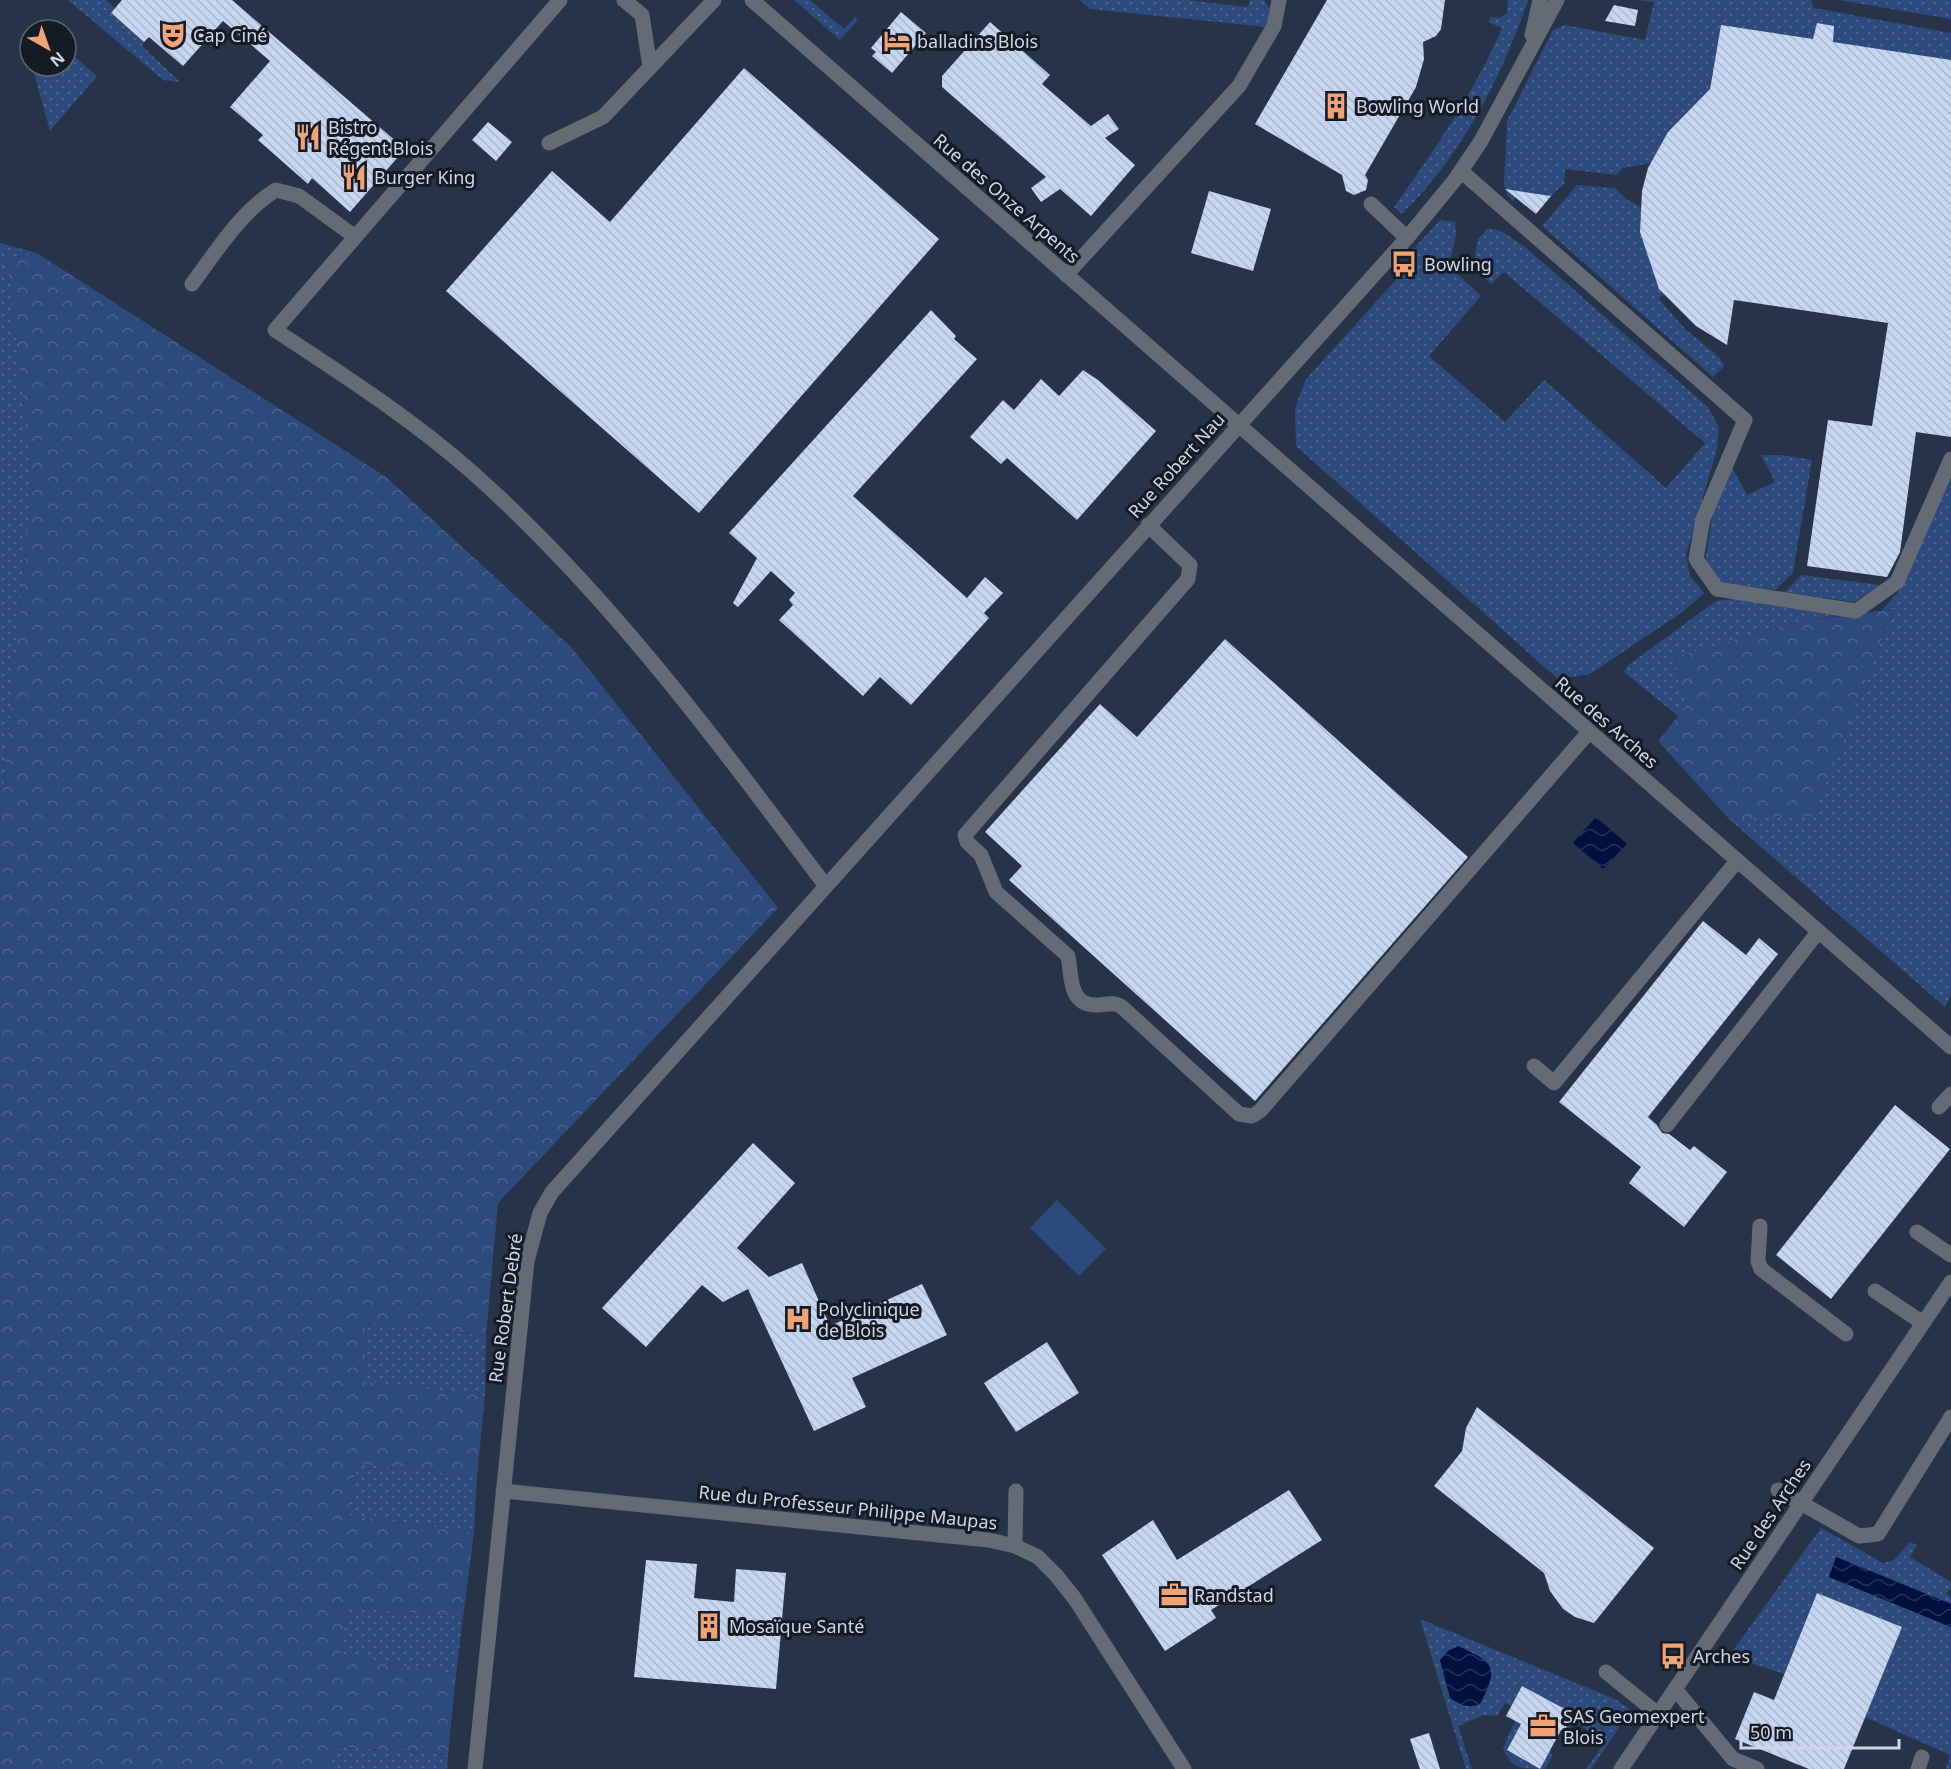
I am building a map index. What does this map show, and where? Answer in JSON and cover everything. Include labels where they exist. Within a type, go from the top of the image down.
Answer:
[{"type":"street","points":[[560,0],[275,330],[381,399],[472,472],[538,533],[636,639],[685,699],[825,885]]},
{"type":"street","points":[[624,0],[642,15],[650,67]]},
{"type":"street","points":[[549,143],[603,117],[714,0]]},
{"type":"street","name":"Rue des Onze Arpents","points":[[752,0],[1237,426]]},
{"type":"street","points":[[1066,275],[1239,86],[1274,26],[1278,0]]},
{"type":"street","name":"Rue Robert Nau","points":[[1529,50],[1540,0]]},
{"type":"street","name":"Rue Robert Nau","points":[[825,885],[1407,238],[1461,171],[1505,101],[1529,50],[1557,0]]},
{"type":"street","points":[[1461,171],[1745,420],[1703,519],[1696,559],[1717,589],[1856,611],[1897,582],[1951,459]]},
{"type":"street","points":[[192,284],[224,242],[264,197],[276,189],[299,196],[354,236]]},
{"type":"street","points":[[1371,204],[1407,238]]},
{"type":"street","name":"Rue des Arches","points":[[1237,426],[1951,1047]]},
{"type":"street","points":[[1148,525],[1190,566],[1188,579],[965,835],[967,842],[981,855],[996,892],[1068,956],[1069,980],[1074,994],[1091,1005],[1111,1003],[1122,1007],[1239,1114],[1252,1116],[1260,1111],[1589,732]]},
{"type":"street","points":[[1534,1066],[1554,1083],[1737,861]]},
{"type":"street","name":"Rue Robert Debré","points":[[475,1769],[527,1261],[537,1221],[552,1192],[825,885]]},
{"type":"street","points":[[1667,1125],[1818,932]]},
{"type":"street","points":[[1939,1107],[1951,1094]]},
{"type":"street","points":[[1760,1226],[1758,1261],[1761,1269],[1846,1334]]},
{"type":"street","points":[[1917,1232],[1951,1255]]},
{"type":"street","name":"Rue des Arches","points":[[1621,1769],[1951,1282]]},
{"type":"street","points":[[1875,1292],[1923,1323]]},
{"type":"street","points":[[1778,1490],[1859,1536],[1878,1534],[1951,1417]]},
{"type":"street","name":"Rue du Professeur Philippe Maupas","points":[[503,1491],[989,1540],[1015,1546],[1038,1557],[1069,1591],[1184,1769]]},
{"type":"street","points":[[1015,1546],[1016,1491]]},
{"type":"street","points":[[1606,1672],[1658,1714]]},
{"type":"street","points":[[1675,1689],[1733,1759],[1757,1769]]},
{"type":"green space","points":[[68,0],[106,0],[115,8],[111,14],[144,42],[142,46],[180,82],[163,80]]},
{"type":"green space","points":[[794,0],[810,0],[844,29],[856,16],[857,21],[840,40]]},
{"type":"green space","points":[[1080,0],[1188,0],[1248,7],[1250,0],[1264,0],[1269,8],[1267,27],[1090,9]]},
{"type":"green space","points":[[1508,0],[1528,0],[1492,87],[1443,167],[1402,214],[1394,207],[1439,142],[1479,75],[1502,28],[1488,22],[1491,17],[1500,18],[1507,13]]},
{"type":"green space","points":[[1637,0],[1811,0],[1814,8],[1951,33],[1951,60],[1721,26],[1705,112],[1697,102],[1668,132],[1651,163],[1623,168],[1616,175],[1565,169],[1564,184],[1551,196],[1520,192],[1513,201],[1508,196],[1504,185],[1507,121],[1553,30],[1565,25],[1645,40],[1654,2]]},
{"type":"green space","points":[[1839,0],[1951,0],[1951,19]]},
{"type":"green space","points":[[78,59],[97,76],[50,131],[35,78],[78,78]]},
{"type":"green space","points":[[1577,185],[1615,188],[1626,199],[1641,207],[1640,232],[1659,289],[1664,295],[1658,298],[1685,329],[1719,357],[1724,366],[1713,377],[1542,226]]},
{"type":"green space","points":[[1440,220],[1455,222],[1456,235],[1449,266],[1481,296],[1429,356],[1505,422],[1544,380],[1666,488],[1705,443],[1504,272],[1491,284],[1473,267],[1478,239],[1488,228],[1501,231],[1525,247],[1708,407],[1719,427],[1717,449],[1686,555],[1690,576],[1704,593],[1684,611],[1590,674],[1558,679],[1296,446],[1295,408],[1306,379],[1413,261],[1407,256]]},
{"type":"green space","points":[[0,243],[37,253],[7,259],[32,479],[0,823]]},
{"type":"green space","points":[[37,253],[386,477],[572,648],[778,908],[498,1203],[486,1336],[365,1322],[366,1382],[485,1396],[477,1476],[357,1464],[348,1515],[474,1533],[463,1617],[347,1607],[341,1655],[456,1674],[448,1755],[335,1746],[331,1769],[0,1769],[0,823],[32,479],[7,259]]},
{"type":"green space","points":[[1761,455],[1781,455],[1812,460],[1793,573],[1775,590],[1718,582],[1705,562],[1714,505],[1731,466],[1747,495],[1775,482]]},
{"type":"green space","points":[[1951,478],[1951,994],[1945,1007],[1729,819],[1813,815],[1894,609],[1882,610],[1899,591]]},
{"type":"green space","points":[[1801,575],[1880,585],[1854,602],[1785,592]]},
{"type":"green space","points":[[1736,599],[1837,616],[1796,622],[1674,657],[1686,706],[1678,716],[1624,672],[1627,666],[1716,601]]},
{"type":"green space","points":[[1894,609],[1813,816],[1729,819],[1658,741],[1686,706],[1674,657],[1796,622]]},
{"type":"green space","points":[[1057,1200],[1106,1249],[1079,1276],[1030,1228]]},
{"type":"green space","points":[[365,1322],[486,1336],[485,1396],[366,1382]]},
{"type":"green space","points":[[357,1464],[477,1476],[474,1533],[348,1515]]},
{"type":"green space","points":[[1821,1528],[1883,1563],[1894,1560],[1910,1542],[1917,1545],[1910,1557],[1951,1582],[1951,1588],[1946,1594],[1951,1597],[1951,1604],[1836,1557],[1829,1577],[1951,1627],[1951,1769],[1946,1769],[1950,1755],[1865,1717],[1902,1627],[1817,1593],[1784,1674],[1729,1656]]},
{"type":"green space","points":[[347,1607],[463,1617],[456,1674],[341,1655]]},
{"type":"green space","points":[[1420,1619],[1615,1699],[1631,1710],[1591,1769],[1586,1769],[1605,1742],[1577,1723],[1564,1731],[1573,1714],[1522,1686],[1512,1706],[1505,1703],[1497,1716],[1484,1715],[1458,1726],[1472,1769],[1466,1769]]},
{"type":"green space","points":[[1515,1721],[1521,1724],[1507,1751],[1540,1769],[1529,1769],[1513,1764],[1506,1755],[1503,1748]]},
{"type":"green space","points":[[334,1746],[448,1755],[447,1769],[331,1769]]},
{"type":"green space","points":[[1550,1749],[1552,1757],[1545,1769],[1540,1769]]},
{"type":"water","points":[[1596,817],[1627,844],[1603,869],[1573,843]]},
{"type":"water","points":[[1836,1557],[1951,1604],[1951,1627],[1829,1577]]},
{"type":"water","points":[[1458,1646],[1480,1657],[1490,1667],[1490,1682],[1480,1704],[1465,1706],[1450,1698],[1440,1660],[1448,1651]]},
{"type":"building","points":[[122,0],[232,0],[405,149],[350,212],[312,178],[308,184],[258,140],[263,135],[230,107],[270,61],[223,21],[183,66],[149,37],[144,42],[111,13]]},
{"type":"building","name":"Bowling World","points":[[1327,0],[1445,0],[1441,29],[1436,36],[1423,42],[1424,59],[1416,87],[1365,175],[1368,180],[1366,190],[1354,195],[1346,191],[1342,175],[1255,124]]},
{"type":"building","points":[[1614,5],[1638,10],[1635,26],[1605,21]]},
{"type":"building","points":[[901,12],[926,33],[892,73],[872,56],[876,52],[871,48]]},
{"type":"building","points":[[990,22],[1050,75],[1042,84],[1091,126],[1108,114],[1119,129],[1105,138],[1135,165],[1091,216],[1060,189],[1041,202],[1031,188],[1046,177],[942,87],[942,76]]},
{"type":"building","points":[[1817,23],[1834,26],[1833,42],[1951,60],[1951,437],[1916,432],[1900,552],[1887,577],[1807,566],[1828,420],[1872,426],[1888,323],[1734,300],[1727,345],[1696,326],[1659,289],[1640,232],[1642,191],[1648,168],[1668,132],[1710,89],[1721,25],[1813,39]]},
{"type":"building","points":[[744,68],[939,239],[699,513],[446,291],[552,171],[610,222]]},
{"type":"building","points":[[488,122],[512,142],[496,161],[472,140]]},
{"type":"building","points":[[1505,189],[1551,196],[1536,214]]},
{"type":"building","points":[[1209,191],[1271,209],[1253,271],[1191,253]]},
{"type":"building","points":[[931,310],[956,336],[954,339],[977,359],[853,496],[967,598],[985,577],[1003,593],[984,613],[989,618],[911,705],[880,677],[863,696],[779,620],[793,605],[789,600],[795,593],[771,571],[738,607],[733,603],[757,558],[729,533]]},
{"type":"building","points":[[1083,370],[1098,380],[1156,431],[1077,520],[1007,458],[1001,464],[970,437],[1003,400],[1014,410],[1041,379],[1059,396]]},
{"type":"building","points":[[1225,639],[1468,857],[1255,1101],[1009,880],[1022,866],[985,832],[1100,704],[1137,737]]},
{"type":"building","points":[[1703,921],[1746,955],[1759,938],[1778,954],[1648,1117],[1662,1133],[1669,1134],[1690,1150],[1694,1146],[1727,1172],[1684,1227],[1629,1183],[1641,1167],[1559,1102]]},
{"type":"building","points":[[1895,1105],[1950,1149],[1831,1299],[1776,1255]]},
{"type":"building","points":[[753,1143],[795,1183],[737,1248],[769,1277],[802,1263],[830,1326],[922,1284],[947,1335],[852,1378],[866,1407],[814,1431],[748,1289],[723,1302],[702,1285],[646,1347],[602,1308]]},
{"type":"building","points":[[1047,1342],[1079,1393],[1016,1432],[984,1383]]},
{"type":"building","points":[[1477,1407],[1654,1548],[1594,1623],[1575,1617],[1563,1609],[1550,1591],[1544,1573],[1434,1486],[1462,1451],[1466,1428]]},
{"type":"building","points":[[1289,1490],[1322,1540],[1211,1610],[1216,1618],[1165,1651],[1102,1555],[1153,1520],[1177,1560]]},
{"type":"building","name":"Mosaïque Santé","points":[[646,1560],[697,1564],[694,1598],[734,1602],[736,1569],[786,1573],[776,1689],[634,1677]]},
{"type":"building","points":[[1817,1593],[1902,1627],[1844,1769],[1809,1769],[1735,1739],[1754,1692],[1774,1700]]},
{"type":"building","name":"SAS Geomexpert Blois","points":[[1522,1686],[1574,1714],[1564,1731],[1561,1730],[1540,1769],[1507,1750],[1521,1724],[1506,1716]]},
{"type":"building","points":[[1429,1733],[1440,1769],[1420,1769],[1410,1739]]},
{"type":"place","name":"Cap Ciné","points":[[173,35]]},
{"type":"place","name":"balladins Blois","points":[[897,41]]},
{"type":"place","name":"Bowling World","points":[[1336,106]]},
{"type":"place","name":"Bistro Régent Blois","points":[[308,137]]},
{"type":"place","name":"Burger King","points":[[354,177]]},
{"type":"place","name":"Bowling","points":[[1404,264]]},
{"type":"place","name":"Polyclinique de Blois","points":[[798,1319]]},
{"type":"place","name":"Randstad","points":[[1174,1595]]},
{"type":"place","name":"Mosaïque Santé","points":[[709,1626]]},
{"type":"place","name":"Arches","points":[[1673,1656]]},
{"type":"place","name":"SAS Geomexpert Blois","points":[[1543,1726]]}]
